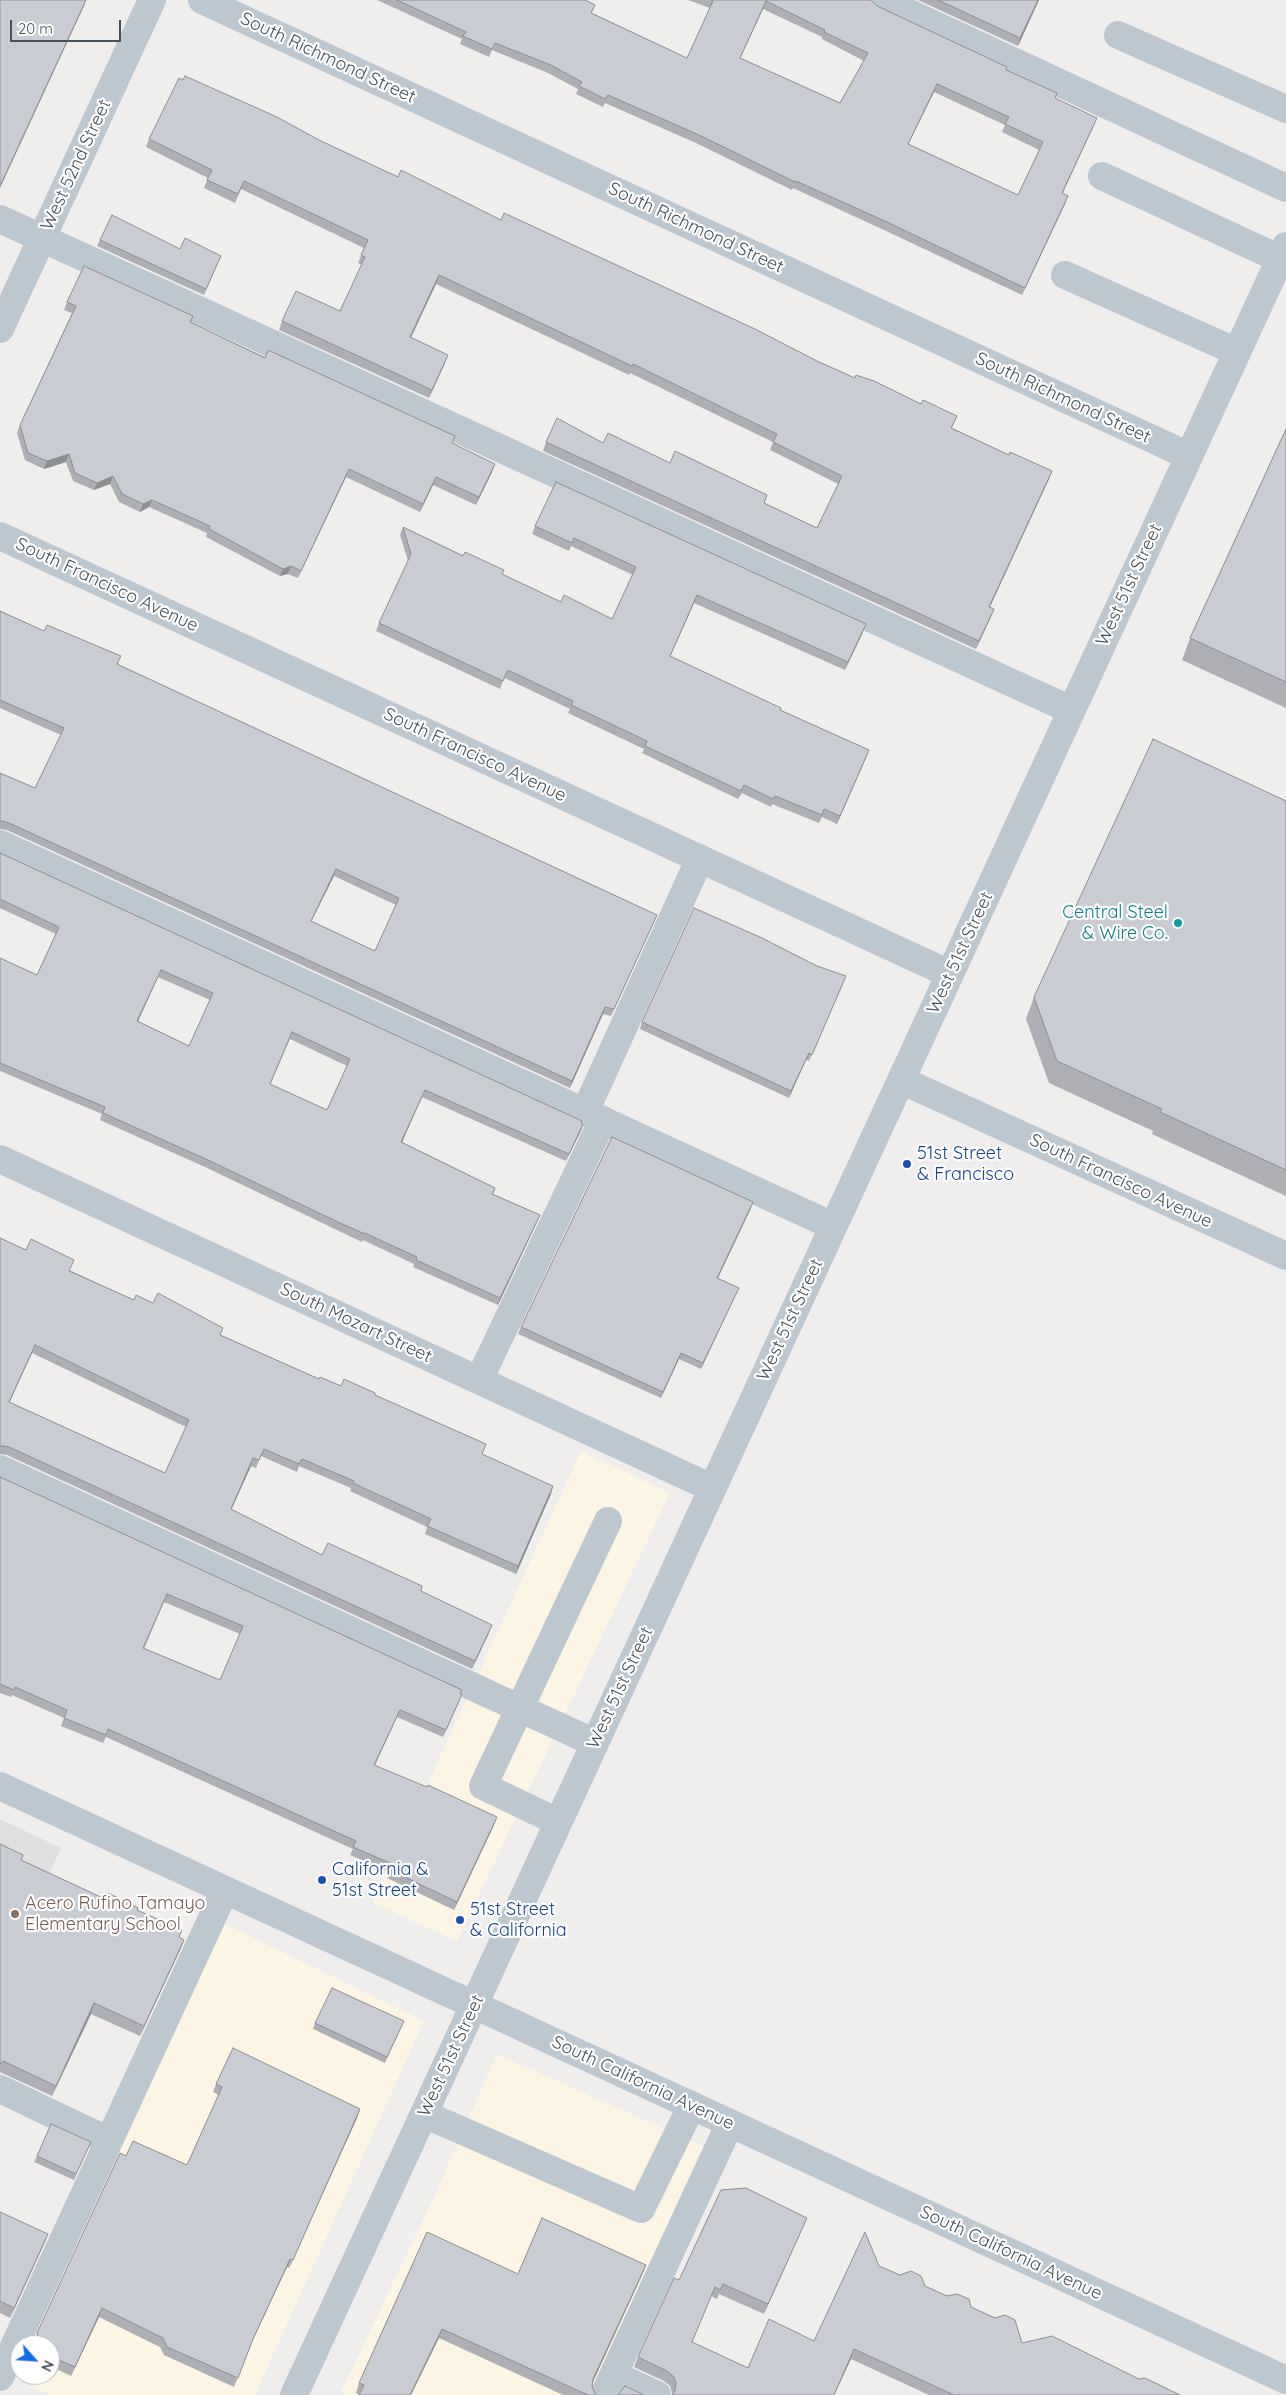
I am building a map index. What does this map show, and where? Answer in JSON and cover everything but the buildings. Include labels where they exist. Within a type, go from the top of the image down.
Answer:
[{"type":"street","name":"West 52nd Street","points":[[0,329],[152,0]]},
{"type":"street","name":"South Richmond Street","points":[[202,0],[1189,456]]},
{"type":"street","points":[[882,0],[1286,188]]},
{"type":"street","points":[[1118,35],[1286,109]]},
{"type":"street","points":[[1102,176],[1283,252]]},
{"type":"street","points":[[0,219],[1072,710]]},
{"type":"street","name":"West 51st Street","points":[[294,2395],[1283,252]]},
{"type":"street","points":[[1065,275],[1237,352]]},
{"type":"street","name":"South Francisco Avenue","points":[[0,536],[950,974]]},
{"type":"street","points":[[0,844],[833,1226]]},
{"type":"street","points":[[479,1380],[594,1116],[700,858]]},
{"type":"street","name":"South Francisco Avenue","points":[[901,1080],[1286,1256]]},
{"type":"street","name":"South Mozart Street","points":[[0,1159],[712,1488]]},
{"type":"street","points":[[0,1469],[595,1743]]},
{"type":"street","points":[[558,1822],[484,1786],[608,1521]]},
{"type":"street","name":"South California Avenue","points":[[0,1786],[1286,2380]]},
{"type":"street","points":[[0,2377],[225,1890]]},
{"type":"street","points":[[0,2090],[109,2141]]},
{"type":"street","points":[[424,2114],[641,2210],[692,2105]]},
{"type":"street","points":[[657,2395],[609,2385],[730,2123]]},
{"type":"shaded area","points":[[581,1451],[670,1493],[457,1941],[373,1903]]},
{"type":"shaded area","name":"Acero Rufino Tamayo Elementary School","points":[[0,1819],[61,1848],[0,1980]]},
{"type":"shaded area","points":[[212,1918],[424,2021],[255,2395],[50,2395],[29,2385],[60,2385],[60,2335],[19,2335]]},
{"type":"shaded area","points":[[497,2054],[716,2152],[605,2395],[347,2395],[341,2392],[435,2195]]},
{"type":"shaded area","points":[[10,2355],[10,2376],[2,2372]]},
{"type":"place","name":"Central Steel & Wire Co.","points":[[1178,923]]},
{"type":"place","name":"51st Street & Francisco","points":[[907,1164]]},
{"type":"place","name":"California & 51st Street","points":[[322,1880]]},
{"type":"place","name":"Acero Rufino Tamayo Elementary School","points":[[15,1914]]},
{"type":"place","name":"51st Street & California","points":[[460,1920]]}]
